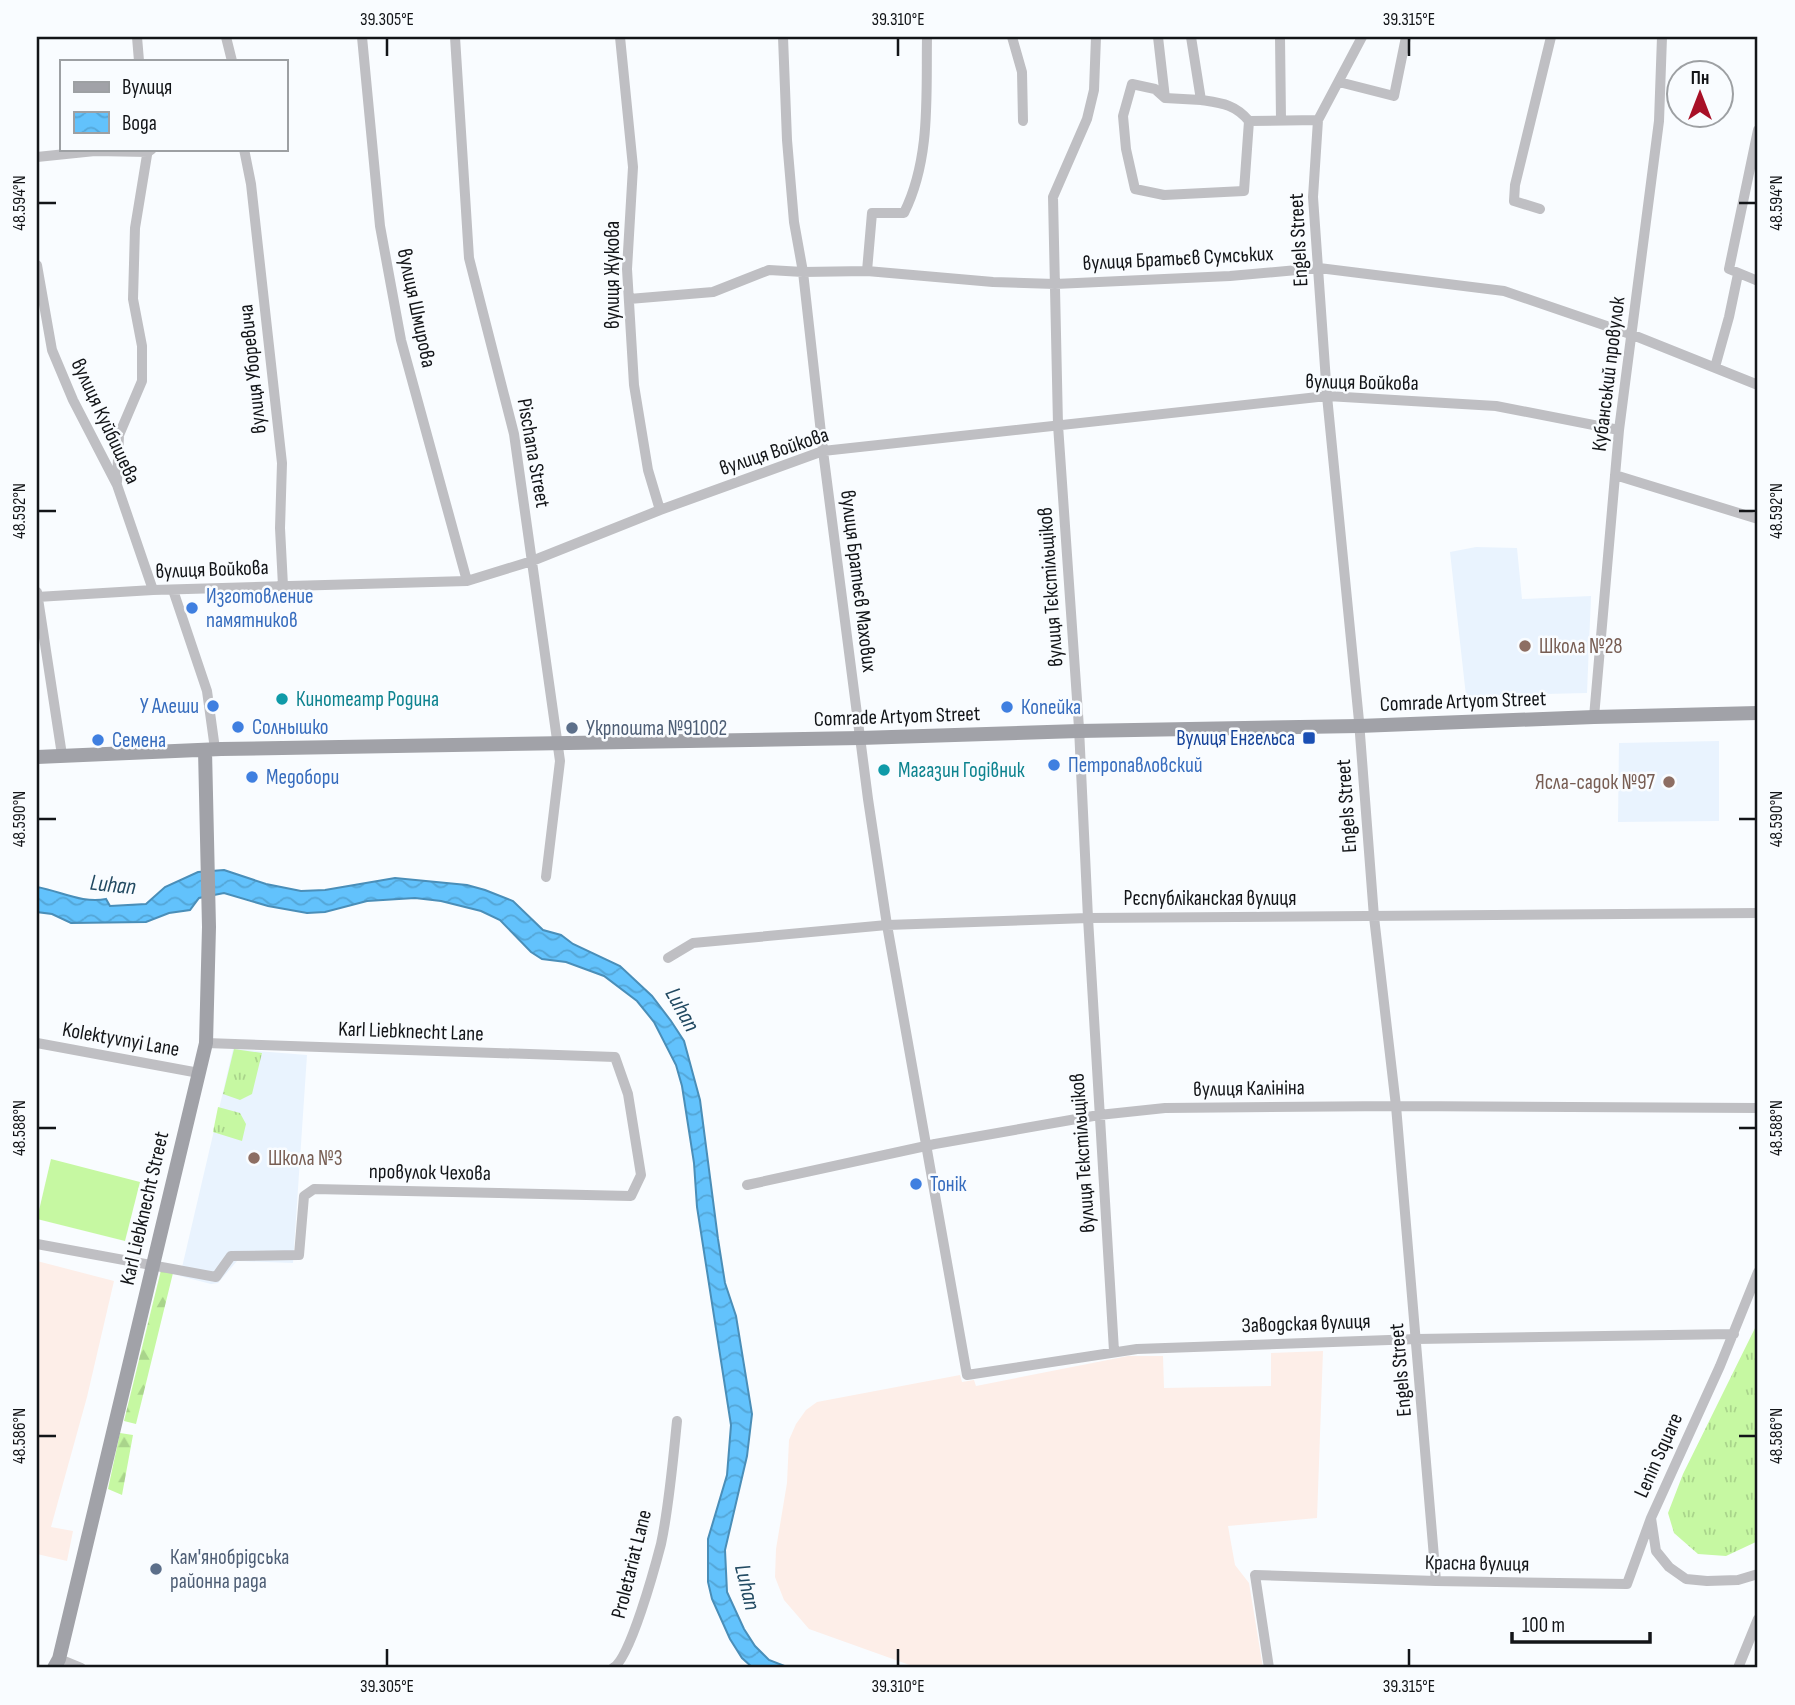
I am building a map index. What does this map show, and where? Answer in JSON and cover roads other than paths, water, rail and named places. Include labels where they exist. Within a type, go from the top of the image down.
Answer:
[{"type":"street","points":[[137,37],[139,60]]},
{"type":"street","points":[[226,37],[232,60]]},
{"type":"street","name":"вулиця Шмирова","points":[[362,37],[380,226],[401,340],[467,581]]},
{"type":"street","name":"Pischana Street","points":[[455,37],[469,258],[514,434],[560,761],[547,877]]},
{"type":"street","name":"вулиця Жукова","points":[[620,37],[633,167],[627,269],[634,385],[648,470],[660,510]]},
{"type":"street","name":"вулиця Братьєв Махових","points":[[783,37],[787,140],[794,222],[803,272],[860,738],[887,925],[967,1375]]},
{"type":"street","points":[[867,271],[872,213],[904,213],[911,200],[924,145],[927,37]]},
{"type":"street","points":[[1012,37],[1023,72],[1023,121]]},
{"type":"street","name":"вулиця Тєкстільщіков","points":[[1096,37],[1094,90],[1087,119],[1053,197],[1058,425],[1079,731],[1114,1351]]},
{"type":"street","points":[[1158,37],[1165,98]]},
{"type":"street","points":[[1191,37],[1201,100]]},
{"type":"street","points":[[1280,37],[1281,120]]},
{"type":"street","name":"Engels Street","points":[[1362,37],[1318,120],[1313,197],[1327,396],[1359,726],[1374,917],[1396,1106],[1436,1581]]},
{"type":"street","points":[[1339,82],[1394,96],[1406,37]]},
{"type":"street","points":[[1540,209],[1514,201],[1515,185],[1551,37]]},
{"type":"street","name":"Кубанський провулок","points":[[1594,717],[1619,430],[1659,121],[1662,37]]},
{"type":"street","points":[[1132,83],[1155,89],[1165,98],[1228,104],[1242,112],[1249,121],[1244,191],[1164,195],[1135,188],[1126,149],[1123,116],[1132,83]]},
{"type":"street","points":[[1249,121],[1318,120]]},
{"type":"street","points":[[1758,130],[1729,269],[1758,281]]},
{"type":"street","points":[[37,157],[95,150],[149,150],[135,228],[133,299],[142,346],[142,381],[119,436],[117,485]]},
{"type":"street","name":"вулиця Уборевича","points":[[244,150],[251,184],[282,463],[280,528],[283,586]]},
{"type":"street","name":"вулиця Куйбишева","points":[[37,265],[52,350],[72,400],[117,485],[153,590]]},
{"type":"street","name":"вулиця Братьєв Сумських","points":[[629,299],[713,292],[769,270],[867,271],[993,282],[1055,284],[1230,276],[1319,268],[1504,290],[1633,335],[1758,384]]},
{"type":"street","points":[[1715,367],[1738,274]]},
{"type":"street","name":"вулиця Войкова","points":[[37,595],[467,581],[532,561],[660,510],[823,451],[1327,396],[1496,406],[1619,430]]},
{"type":"street","points":[[1615,475],[1758,519]]},
{"type":"street","points":[[173,590],[207,691],[210,750]]},
{"type":"street","points":[[37,595],[62,755]]},
{"type":"street","name":"Comrade Artyom Street","points":[[37,757],[210,750],[1359,726],[1758,713]]},
{"type":"street","name":"Karl Liebknecht Street","points":[[57,1664],[206,1043],[208,972],[205,813],[210,750]]},
{"type":"street","name":"Рєспубліканская вулиця","points":[[668,958],[693,943],[887,925],[1088,918],[1758,913]]},
{"type":"street","name":"Kolektyvnyi Lane","points":[[37,1043],[199,1073]]},
{"type":"street","name":"Karl Liebknecht Lane","points":[[206,1043],[615,1058]]},
{"type":"street","name":"провулок Чехова","points":[[152,1266],[216,1277],[231,1256],[299,1255],[304,1196],[314,1189],[631,1196],[641,1175],[628,1094],[615,1058]]},
{"type":"street","name":"вулиця Калініна","points":[[747,1185],[927,1146],[1099,1115],[1165,1108],[1758,1108]]},
{"type":"street","points":[[37,1244],[152,1266]]},
{"type":"street","name":"Lenin Square","points":[[1758,1272],[1734,1334],[1651,1518],[1656,1550],[1669,1567],[1686,1579],[1738,1580],[1758,1574]]},
{"type":"street","name":"Заводская вулиця","points":[[967,1375],[1114,1351],[1417,1339],[1734,1334]]},
{"type":"street","name":"Proletariat Lane","points":[[613,1668],[619,1665],[629,1648],[661,1544],[677,1421]]},
{"type":"street","name":"Красна вулиця","points":[[1269,1668],[1255,1575],[1627,1584],[1651,1518]]},
{"type":"street","points":[[1738,1668],[1758,1619]]},
{"type":"street","points":[[57,1664],[81,1668]]},
{"type":"water","points":[[224,870],[266,884],[301,891],[325,890],[395,878],[467,885],[485,890],[513,901],[543,930],[561,935],[573,944],[620,966],[652,996],[671,1021],[684,1041],[700,1100],[725,1283],[736,1316],[752,1414],[747,1456],[725,1550],[727,1592],[755,1646],[769,1660],[798,1668],[753,1668],[742,1658],[712,1599],[708,1582],[708,1539],[727,1475],[731,1425],[697,1207],[694,1163],[682,1086],[676,1065],[654,1022],[637,1001],[604,976],[566,962],[542,959],[531,952],[500,920],[481,911],[441,901],[415,898],[367,901],[325,912],[307,913],[268,906],[224,893],[199,898],[190,910],[169,913],[146,922],[71,923],[52,914],[37,912],[37,887],[89,900],[106,899],[110,906],[146,904],[165,887],[198,872]]},
{"type":"place","name":"Изготовление памятников","points":[[192,608]]},
{"type":"place","name":"Школа №28","points":[[1525,646]]},
{"type":"place","name":"Кинотеатр Родина","points":[[282,699]]},
{"type":"place","name":"У Алеши","points":[[213,706]]},
{"type":"place","name":"Копейка","points":[[1007,707]]},
{"type":"place","name":"Солнышко","points":[[238,727]]},
{"type":"place","name":"Укрпошта №91002","points":[[572,728]]},
{"type":"place","name":"Вулиця Енгельса","points":[[1309,738]]},
{"type":"place","name":"Семена","points":[[98,740]]},
{"type":"place","name":"Петропавловский","points":[[1054,765]]},
{"type":"place","name":"Магазин Годівник","points":[[884,770]]},
{"type":"place","name":"Медобори","points":[[252,777]]},
{"type":"place","name":"Ясла-садок №97","points":[[1669,782]]},
{"type":"place","name":"Школа №3","points":[[254,1158]]},
{"type":"place","name":"Тонік","points":[[916,1184]]},
{"type":"place","name":"Кам'янобрідська районна рада","points":[[156,1569]]},
{"type":"water label","name":"Luhan","points":[[113,884]]},
{"type":"water label","name":"Luhan","points":[[683,1009]]},
{"type":"water label","name":"Luhan","points":[[748,1587]]}]
